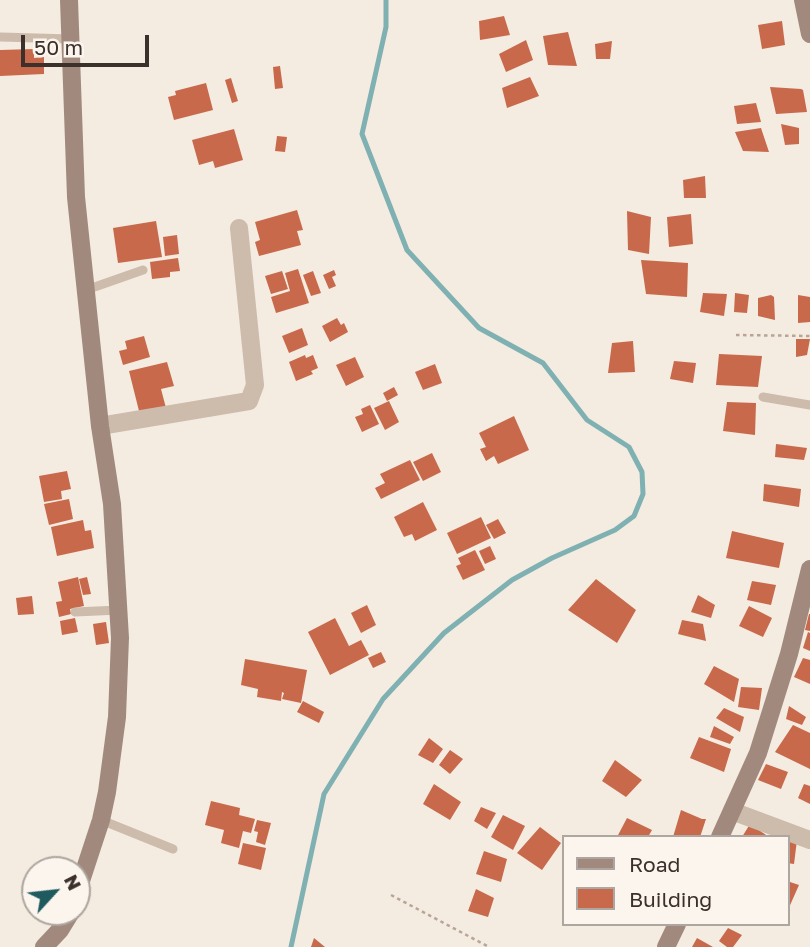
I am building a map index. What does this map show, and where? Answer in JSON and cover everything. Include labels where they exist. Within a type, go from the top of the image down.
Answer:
[{"type":"street","points":[[69,0],[76,197],[100,426],[112,504],[119,610],[117,717],[107,792],[89,856]]},
{"type":"street","points":[[805,0],[810,34]]},
{"type":"street","points":[[100,426],[249,401],[255,385],[239,228]]},
{"type":"street","points":[[721,835],[758,753],[809,580]]},
{"type":"street","points":[[732,811],[810,840]]},
{"type":"street","points":[[44,947],[62,926]]},
{"type":"street","points":[[666,947],[676,926]]},
{"type":"lane","points":[[1,37],[71,39]]},
{"type":"lane","points":[[85,291],[143,270]]},
{"type":"lane","points":[[763,397],[810,405]]},
{"type":"lane","points":[[75,612],[119,610]]},
{"type":"lane","points":[[101,820],[173,849]]},
{"type":"path","points":[[736,335],[810,337]]},
{"type":"path","points":[[391,895],[489,947]]},
{"type":"building","points":[[504,16],[510,35],[480,40],[479,21]]},
{"type":"building","points":[[782,21],[785,45],[762,49],[758,25]]},
{"type":"building","points":[[568,32],[577,66],[548,65],[543,36]]},
{"type":"building","points":[[526,40],[533,60],[506,72],[499,54]]},
{"type":"building","points":[[612,41],[610,59],[596,59],[595,44]]},
{"type":"building","points":[[34,49],[34,58],[44,57],[44,74],[0,76],[0,50]]},
{"type":"building","points":[[280,66],[283,88],[275,89],[273,67]]},
{"type":"building","points":[[530,77],[539,96],[507,108],[502,88]]},
{"type":"building","points":[[231,78],[238,101],[232,103],[225,80]]},
{"type":"building","points":[[206,83],[213,110],[174,120],[168,97],[176,95],[175,91]]},
{"type":"building","points":[[770,87],[803,90],[807,112],[776,114]]},
{"type":"building","points":[[756,103],[761,122],[737,124],[734,106]]},
{"type":"building","points":[[781,124],[799,128],[799,144],[785,145]]},
{"type":"building","points":[[761,128],[769,152],[743,151],[735,132]]},
{"type":"building","points":[[234,129],[243,160],[215,168],[213,161],[199,165],[192,140]]},
{"type":"building","points":[[277,136],[287,137],[285,152],[275,151]]},
{"type":"building","points":[[705,176],[706,198],[684,198],[683,180]]},
{"type":"building","points":[[297,210],[303,230],[297,231],[301,245],[259,256],[255,242],[260,240],[255,222]]},
{"type":"building","points":[[627,211],[651,217],[649,254],[628,250]]},
{"type":"building","points":[[691,214],[693,244],[669,247],[667,217]]},
{"type":"building","points":[[156,221],[162,257],[118,263],[113,228]]},
{"type":"building","points":[[177,235],[179,254],[165,256],[163,237]]},
{"type":"building","points":[[178,258],[180,271],[170,272],[170,277],[152,279],[150,262]]},
{"type":"building","points":[[641,260],[688,263],[687,297],[646,294]]},
{"type":"building","points":[[298,269],[309,303],[276,313],[271,297],[290,291],[285,273]]},
{"type":"building","points":[[334,270],[336,275],[332,277],[336,286],[329,289],[323,275]]},
{"type":"building","points":[[282,271],[288,289],[271,294],[265,276]]},
{"type":"building","points":[[313,271],[321,293],[311,296],[303,275]]},
{"type":"building","points":[[703,293],[727,294],[724,316],[700,312]]},
{"type":"building","points":[[735,293],[749,295],[747,313],[734,312]]},
{"type":"building","points":[[771,295],[774,297],[775,320],[758,316],[758,298]]},
{"type":"building","points":[[798,295],[810,297],[810,322],[798,323]]},
{"type":"building","points":[[337,318],[341,325],[344,323],[348,332],[330,342],[322,326]]},
{"type":"building","points":[[302,328],[308,345],[289,353],[282,336]]},
{"type":"building","points":[[144,336],[150,357],[123,365],[119,351],[127,349],[125,341]]},
{"type":"building","points":[[796,339],[810,339],[807,355],[796,357]]},
{"type":"building","points":[[633,341],[635,372],[608,373],[612,343]]},
{"type":"building","points":[[719,354],[762,356],[758,387],[716,385]]},
{"type":"building","points":[[305,355],[306,358],[313,355],[318,368],[311,371],[313,374],[296,381],[289,362]]},
{"type":"building","points":[[355,357],[364,377],[346,386],[336,365]]},
{"type":"building","points":[[674,361],[696,363],[693,383],[670,379]]},
{"type":"building","points":[[167,362],[174,386],[161,389],[166,408],[140,415],[129,371]]},
{"type":"building","points":[[435,364],[442,383],[423,390],[415,372]]},
{"type":"building","points":[[394,387],[398,395],[387,401],[383,393]]},
{"type":"building","points":[[389,401],[399,422],[385,430],[374,408]]},
{"type":"building","points":[[727,402],[756,403],[755,435],[723,431]]},
{"type":"building","points":[[370,405],[379,424],[362,432],[355,417],[363,414],[361,409]]},
{"type":"building","points":[[514,416],[529,450],[498,464],[494,456],[486,461],[480,449],[486,447],[479,433]]},
{"type":"building","points":[[776,444],[807,448],[804,460],[775,457]]},
{"type":"building","points":[[432,453],[441,472],[423,481],[413,462]]},
{"type":"building","points":[[410,460],[420,480],[381,499],[375,488],[385,483],[380,474]]},
{"type":"building","points":[[67,471],[71,489],[61,491],[62,499],[44,502],[39,476]]},
{"type":"building","points":[[764,484],[801,489],[799,507],[763,501]]},
{"type":"building","points":[[69,499],[73,519],[49,525],[44,504]]},
{"type":"building","points":[[423,502],[437,530],[415,541],[412,534],[404,537],[394,517]]},
{"type":"building","points":[[481,517],[491,538],[457,554],[447,533]]},
{"type":"building","points":[[498,519],[506,533],[494,539],[486,525]]},
{"type":"building","points":[[83,520],[85,531],[91,530],[94,548],[57,556],[51,527]]},
{"type":"building","points":[[732,531],[784,543],[779,568],[726,558]]},
{"type":"building","points":[[490,546],[496,559],[485,564],[479,551]]},
{"type":"building","points":[[475,550],[485,570],[463,580],[456,566],[461,564],[458,558]]},
{"type":"building","points":[[78,577],[84,606],[70,609],[71,614],[59,617],[56,602],[62,601],[58,582]]},
{"type":"building","points":[[87,577],[91,594],[83,595],[79,579]]},
{"type":"building","points":[[596,579],[636,610],[617,643],[568,610]]},
{"type":"building","points":[[752,581],[776,585],[771,605],[747,600]]},
{"type":"building","points":[[698,595],[715,605],[711,618],[691,612]]},
{"type":"building","points":[[32,596],[34,614],[18,615],[16,598]]},
{"type":"building","points":[[367,605],[376,625],[361,633],[351,613]]},
{"type":"building","points":[[749,606],[772,618],[763,637],[739,626]]},
{"type":"building","points":[[810,614],[810,631],[805,630]]},
{"type":"building","points":[[75,618],[78,632],[62,635],[60,621]]},
{"type":"building","points":[[335,618],[349,646],[361,640],[369,655],[330,675],[308,632]]},
{"type":"building","points":[[682,620],[703,624],[706,641],[678,634]]},
{"type":"building","points":[[106,622],[109,643],[96,645],[93,624]]},
{"type":"building","points":[[808,632],[810,633],[810,651],[803,648]]},
{"type":"building","points":[[381,652],[386,662],[373,668],[368,658]]},
{"type":"building","points":[[803,658],[810,660],[810,684],[794,677]]},
{"type":"building","points":[[245,659],[307,670],[301,703],[282,699],[282,692],[281,701],[257,697],[258,689],[241,685]]},
{"type":"building","points":[[714,666],[739,679],[734,702],[704,684]]},
{"type":"building","points":[[741,687],[762,688],[759,710],[738,707]]},
{"type":"building","points":[[303,701],[324,712],[319,723],[297,712]]},
{"type":"building","points":[[789,706],[806,717],[802,725],[786,719]]},
{"type":"building","points":[[724,708],[744,717],[740,732],[716,718]]},
{"type":"building","points":[[793,725],[810,733],[810,769],[775,752]]},
{"type":"building","points":[[714,726],[734,737],[730,744],[710,737]]},
{"type":"building","points":[[699,737],[731,749],[724,772],[690,758]]},
{"type":"building","points":[[429,738],[443,749],[433,763],[418,755]]},
{"type":"building","points":[[450,750],[463,759],[450,774],[439,765]]},
{"type":"building","points":[[615,760],[642,780],[626,797],[602,781]]},
{"type":"building","points":[[766,764],[788,772],[781,789],[758,780]]},
{"type":"building","points":[[434,784],[461,802],[450,820],[423,804]]},
{"type":"building","points":[[804,784],[810,786],[810,804],[798,798]]},
{"type":"building","points":[[211,801],[240,808],[239,815],[255,819],[251,833],[243,831],[239,848],[221,843],[224,830],[205,825]]},
{"type":"building","points":[[481,807],[496,813],[487,829],[474,821]]},
{"type":"building","points":[[681,810],[706,819],[701,835],[674,835]]},
{"type":"building","points":[[503,815],[525,826],[513,850],[491,837]]},
{"type":"building","points":[[627,818],[652,830],[649,835],[618,835]]},
{"type":"building","points":[[257,820],[271,823],[265,845],[256,842],[258,832],[254,831]]},
{"type":"building","points":[[750,824],[766,835],[743,835]]},
{"type":"building","points":[[540,827],[561,843],[542,870],[517,853]]},
{"type":"building","points":[[789,838],[797,840],[794,864],[789,863]]},
{"type":"building","points":[[243,843],[266,848],[261,870],[238,864]]},
{"type":"building","points":[[484,851],[507,859],[501,882],[476,874]]},
{"type":"building","points":[[789,882],[799,885],[789,908]]},
{"type":"building","points":[[476,889],[494,898],[488,917],[468,911]]},
{"type":"building","points":[[728,928],[742,935],[733,947],[727,947],[719,941]]},
{"type":"building","points":[[314,938],[325,947],[311,947]]},
{"type":"building","points":[[697,938],[713,947],[692,947]]},
{"type":"waterway","points":[[291,947],[324,794],[383,699],[444,633],[512,580],[552,558],[615,530],[634,516],[643,494],[642,472],[629,447],[587,420],[543,363],[479,328],[407,250],[362,134],[386,27],[386,0]]}]
